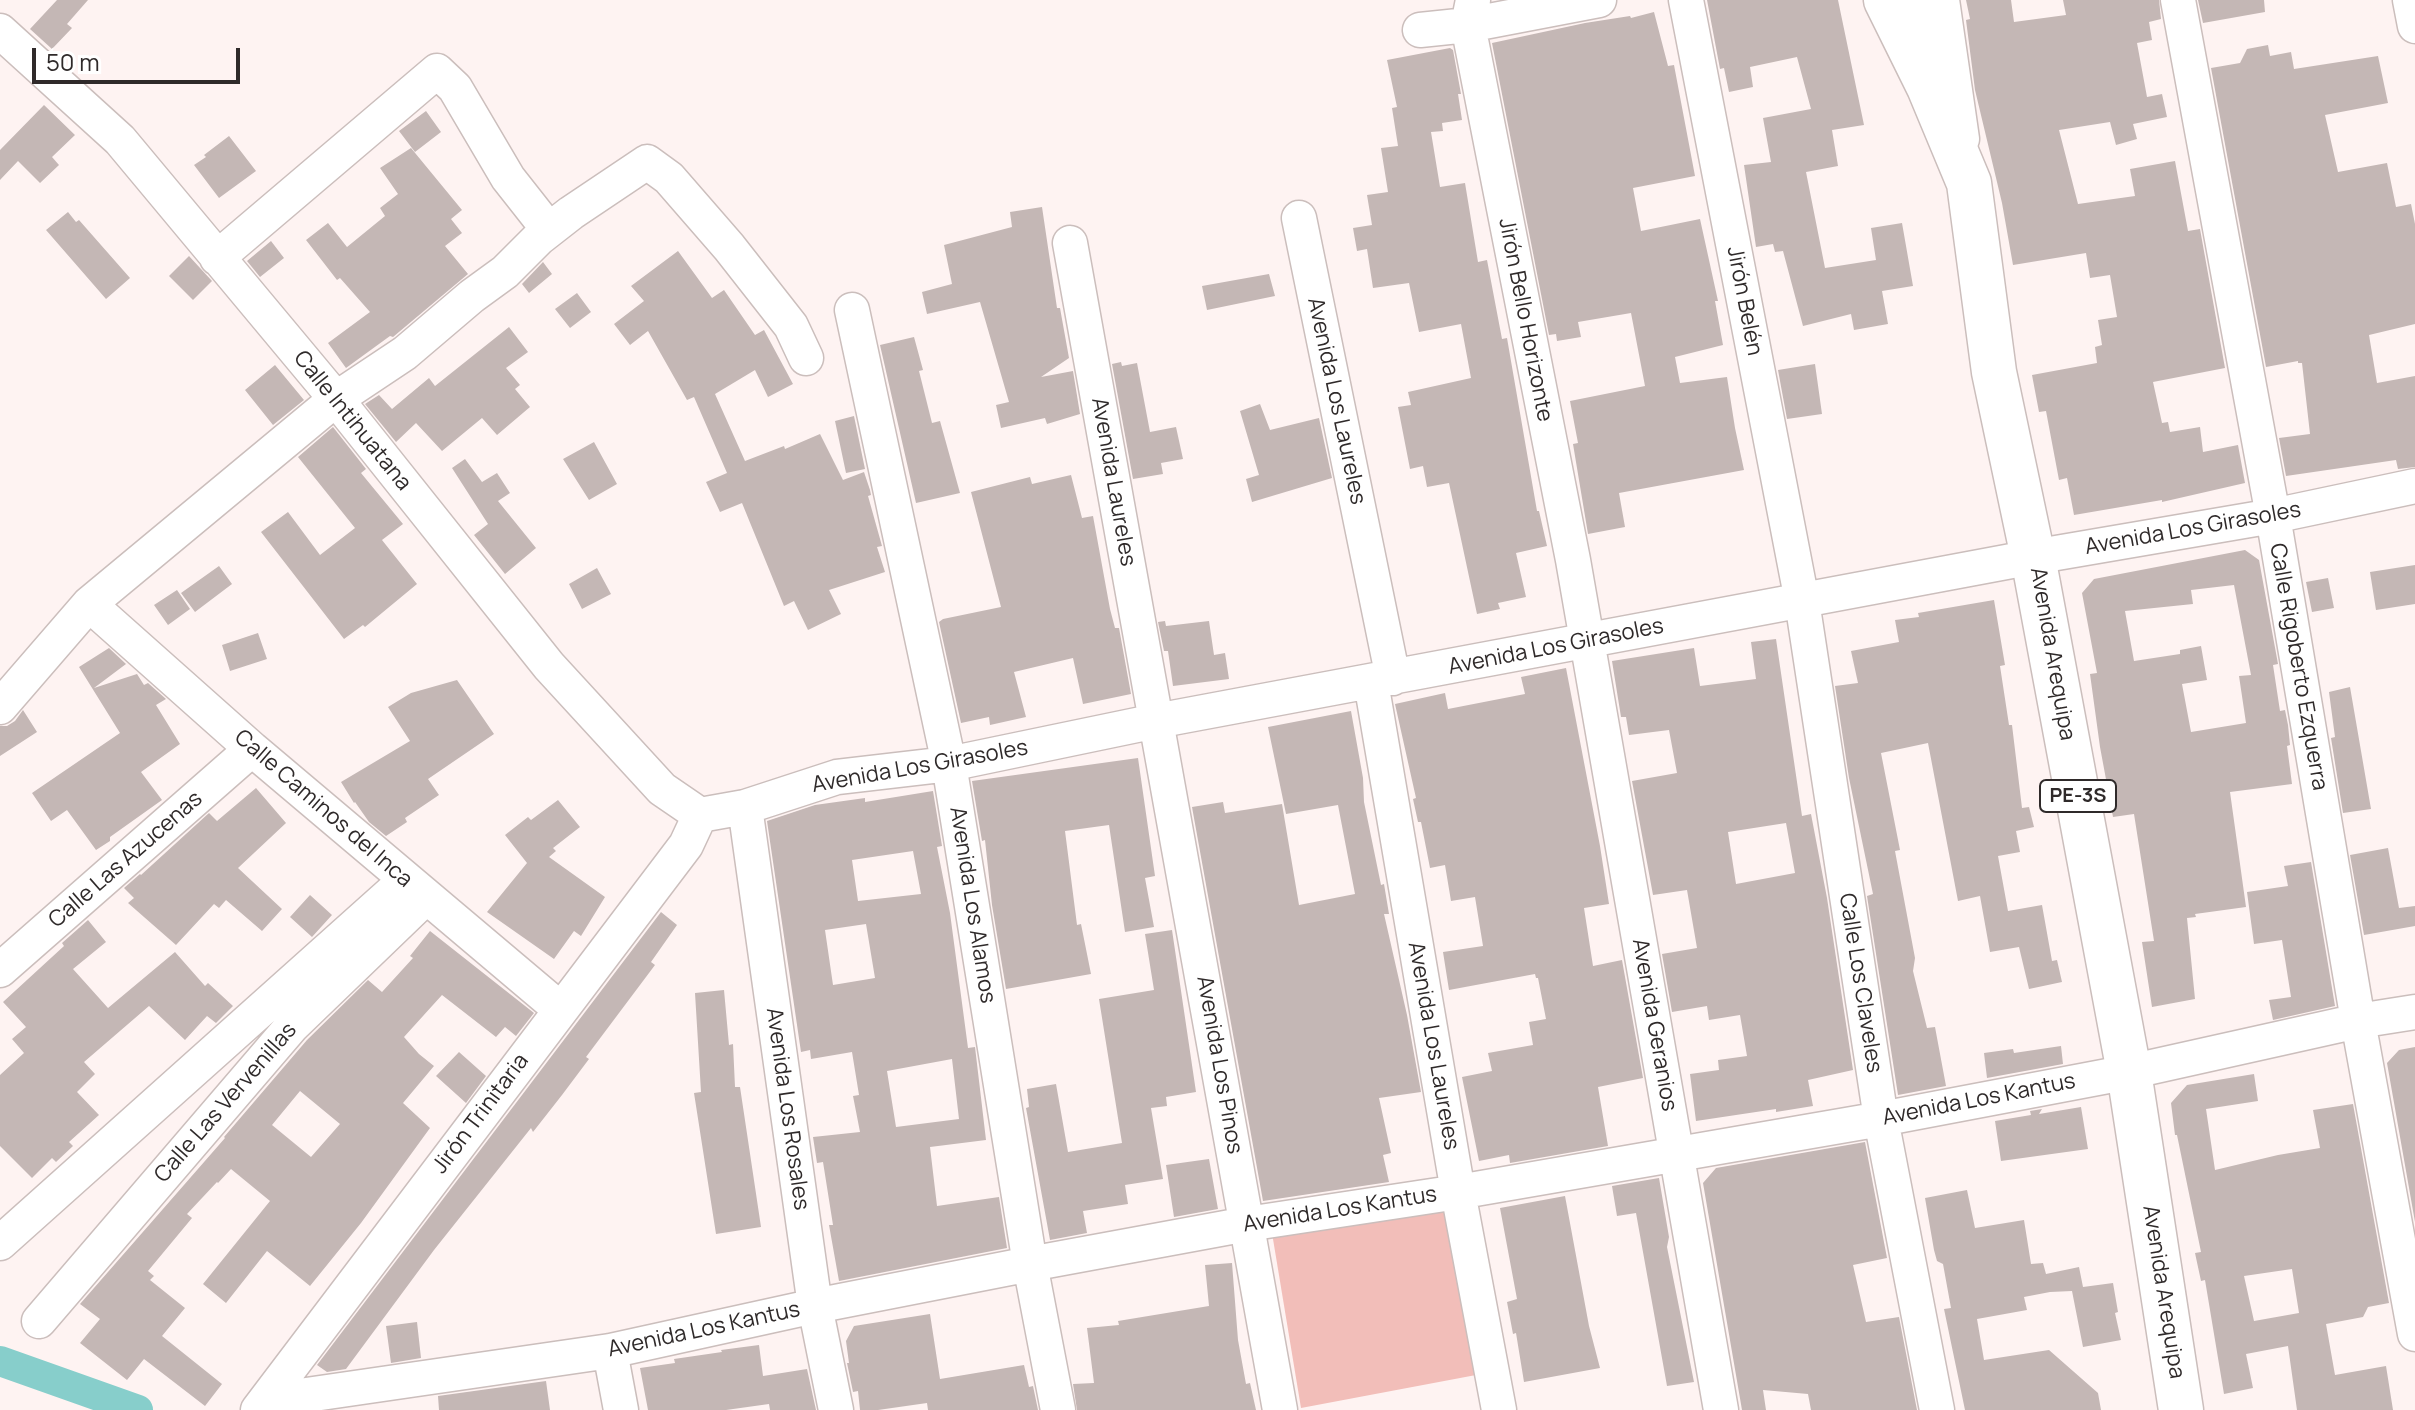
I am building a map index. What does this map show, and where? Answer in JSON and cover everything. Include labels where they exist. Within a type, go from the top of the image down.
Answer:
[{"type":"highway","name":"PE-3S","points":[[1886,0],[1929,87]]},
{"type":"highway","name":"Avenida Arequipa","points":[[1929,87],[1969,183],[1994,372],[2033,557],[2129,1072],[2181,1410]]},
{"type":"street","points":[[1420,30],[1470,13],[1599,0]]},
{"type":"street","name":"Jirón Belén","points":[[1686,0],[1802,601]]},
{"type":"street","name":"Avenida Arequipa","points":[[1918,0],[1929,87]]},
{"type":"street","name":"Avenida Arequipa","points":[[1942,0],[1969,183]]},
{"type":"street","name":"Calle Rigoberto Ezquerra","points":[[2178,0],[2273,516],[2358,1021],[2415,1334]]},
{"type":"street","points":[[2410,0],[2415,26]]},
{"type":"street","name":"Jirón Bello Horizonte","points":[[1470,13],[1573,560],[1585,640]]},
{"type":"street","name":"Calle Intihuatana","points":[[0,31],[120,140],[336,399],[549,666],[662,789],[700,815]]},
{"type":"street","points":[[217,258],[437,71],[455,88],[508,178],[549,230]]},
{"type":"street","points":[[0,707],[89,604],[336,399],[405,353],[505,272],[524,250],[549,230],[647,162],[669,178],[729,247],[791,326],[806,358]]},
{"type":"street","name":"Avenida Los Laureles","points":[[1299,218],[1382,680],[1458,1192],[1499,1410]]},
{"type":"street","name":"Avenida Laureles","points":[[1070,243],[1156,721]]},
{"type":"street","name":"Avenida Los Alamos","points":[[852,310],[949,764],[1030,1264],[1058,1410]]},
{"type":"street","name":"Avenida Los Girasoles","points":[[700,815],[745,807],[837,777],[949,764],[1156,721],[2033,557],[2273,516],[2415,486]]},
{"type":"street","name":"Calle Los Claveles","points":[[1802,601],[1881,1119],[1937,1410]]},
{"type":"street","name":"Calle Caminos del Inca","points":[[89,604],[252,749],[560,1009]]},
{"type":"street","name":"Avenida Geranios","points":[[1585,640],[1721,1410]]},
{"type":"street","name":"Avenida Los Pinos","points":[[1156,721],[1280,1410]]},
{"type":"street","name":"Calle Las Azucenas","points":[[0,970],[252,749]]},
{"type":"street","name":"Avenida Los Rosales","points":[[745,807],[815,1306],[836,1410]]},
{"type":"street","name":"Jirón Trinitaria","points":[[261,1406],[686,845],[700,815]]},
{"type":"street","name":"Calle Las Vervenillas","points":[[0,1243],[416,889]]},
{"type":"street","name":"Calle Las Vervenillas","points":[[39,1321],[292,1026],[416,889]]},
{"type":"street","name":"Avenida Los Kantus","points":[[261,1406],[610,1351],[815,1306],[1247,1224],[1458,1192],[1881,1119],[2129,1072],[2358,1021],[2415,1012]]},
{"type":"street","points":[[610,1351],[621,1410]]},
{"type":"shaded area","points":[[1445,1203],[1476,1375],[1301,1408],[1272,1233]]},
{"type":"building","points":[[57,0],[88,0],[67,24],[72,28],[52,49],[30,29]]},
{"type":"building","points":[[1707,0],[1838,0],[1864,125],[1832,130],[1838,166],[1806,172],[1825,268],[1876,260],[1871,228],[1902,223],[1913,286],[1882,291],[1888,324],[1854,330],[1851,314],[1803,326],[1783,251],[1775,252],[1773,244],[1756,247],[1744,165],[1771,162],[1763,118],[1811,109],[1797,57],[1750,67],[1753,87],[1729,92],[1724,68],[1720,69]]},
{"type":"building","points":[[1966,0],[2011,0],[2014,22],[2066,15],[2063,0],[2159,0],[2161,19],[2149,22],[2152,40],[2137,43],[2147,97],[2162,94],[2167,117],[2133,124],[2137,139],[2116,145],[2110,122],[2059,130],[2078,204],[2135,196],[2130,169],[2175,161],[2188,231],[2200,229],[2225,368],[2153,382],[2162,423],[2168,422],[2170,432],[2200,427],[2203,452],[2238,445],[2245,483],[2162,502],[2074,515],[2067,478],[2059,480],[2046,411],[2039,412],[2032,375],[2097,363],[2095,347],[2102,345],[2098,320],[2117,317],[2110,275],[2090,278],[2086,253],[2013,265],[2002,203],[1975,90]]},
{"type":"building","points":[[2198,0],[2264,0],[2265,12],[2203,23]]},
{"type":"building","points":[[1654,12],[1668,66],[1674,65],[1695,176],[1633,188],[1641,231],[1700,219],[1718,301],[1715,301],[1723,345],[1675,357],[1680,383],[1727,377],[1744,470],[1619,493],[1625,527],[1588,534],[1573,444],[1578,443],[1570,401],[1645,386],[1631,313],[1578,322],[1581,337],[1557,341],[1556,334],[1549,335],[1492,43]]},
{"type":"building","points":[[2268,45],[2270,56],[2291,52],[2294,69],[2378,56],[2388,103],[2325,115],[2338,172],[2387,163],[2396,207],[2411,204],[2415,224],[2415,324],[2369,335],[2377,383],[2415,376],[2415,467],[2398,469],[2396,460],[2286,476],[2279,438],[2310,434],[2302,363],[2298,361],[2266,367],[2211,68],[2240,63],[2247,49]]},
{"type":"building","points":[[1450,48],[1453,50],[1461,94],[1458,94],[1462,120],[1442,123],[1443,131],[1431,132],[1440,187],[1465,183],[1478,262],[1487,260],[1502,339],[1507,338],[1537,511],[1547,546],[1516,553],[1526,597],[1498,603],[1500,609],[1477,614],[1449,483],[1427,487],[1423,466],[1410,469],[1398,407],[1411,405],[1408,392],[1471,378],[1461,324],[1419,332],[1409,283],[1373,288],[1367,249],[1357,251],[1353,228],[1372,225],[1367,195],[1388,192],[1381,148],[1398,146],[1392,108],[1397,107],[1387,60]]},
{"type":"building","points":[[44,105],[75,135],[52,157],[59,165],[40,183],[18,161],[0,180],[0,150]]},
{"type":"building","points":[[426,111],[441,132],[415,152],[399,131]]},
{"type":"building","points":[[229,136],[256,171],[219,198],[194,165]]},
{"type":"building","points":[[411,148],[462,210],[451,219],[462,233],[445,246],[468,274],[393,337],[390,336],[346,368],[328,343],[370,312],[340,278],[337,280],[306,240],[328,223],[347,247],[385,216],[380,208],[398,194],[380,168]]},
{"type":"building","points":[[1042,207],[1057,308],[1060,308],[1069,358],[1041,377],[1073,371],[1080,414],[1047,424],[1045,418],[1001,428],[996,405],[1009,402],[980,302],[927,314],[922,292],[952,284],[944,245],[1012,227],[1010,212]]},
{"type":"building","points":[[68,212],[76,222],[79,220],[130,278],[106,299],[46,230]]},
{"type":"building","points":[[271,241],[284,258],[260,277],[247,261]]},
{"type":"building","points":[[678,251],[712,298],[724,290],[755,335],[764,330],[793,384],[768,397],[755,370],[715,394],[745,461],[820,434],[843,480],[864,472],[882,546],[877,547],[885,572],[829,590],[841,614],[808,630],[794,601],[784,606],[742,503],[720,512],[706,482],[727,473],[694,397],[687,400],[648,331],[630,345],[614,324],[644,301],[631,286]]},
{"type":"building","points":[[189,256],[212,281],[193,300],[169,276]]},
{"type":"building","points":[[543,262],[552,274],[529,293],[522,284]]},
{"type":"building","points":[[1269,274],[1275,296],[1207,310],[1202,286]]},
{"type":"building","points":[[577,293],[591,312],[570,328],[555,309]]},
{"type":"building","points":[[509,327],[528,352],[506,368],[520,385],[515,389],[530,407],[497,435],[482,418],[442,451],[416,423],[396,442],[365,404],[379,395],[392,409],[429,378],[435,386]]},
{"type":"building","points":[[914,337],[932,423],[940,421],[960,493],[916,503],[880,345]]},
{"type":"building","points":[[1121,362],[1122,366],[1137,363],[1150,432],[1176,427],[1183,459],[1161,463],[1163,474],[1133,479],[1112,364]]},
{"type":"building","points":[[1815,364],[1822,414],[1787,419],[1778,370]]},
{"type":"building","points":[[275,365],[304,400],[273,425],[245,390]]},
{"type":"building","points":[[1260,404],[1270,430],[1319,418],[1332,478],[1252,502],[1246,479],[1259,475],[1240,411]]},
{"type":"building","points":[[854,416],[865,469],[846,473],[835,421]]},
{"type":"building","points":[[333,427],[366,469],[361,473],[403,524],[382,540],[417,584],[365,627],[363,625],[344,639],[261,532],[288,512],[320,555],[355,528],[298,457]]},
{"type":"building","points":[[594,442],[617,484],[589,500],[563,459]]},
{"type":"building","points":[[465,459],[482,482],[497,473],[510,493],[498,501],[536,548],[505,574],[474,535],[488,524],[452,468]]},
{"type":"building","points":[[1071,475],[1082,518],[1093,516],[1110,609],[1115,628],[1119,628],[1131,694],[1083,704],[1073,658],[1014,672],[1026,717],[990,725],[989,717],[961,723],[939,622],[1001,607],[971,492],[1030,477],[1032,484]]},
{"type":"building","points":[[2245,550],[2259,560],[2278,664],[2273,665],[2280,711],[2285,710],[2288,725],[2290,745],[2287,746],[2292,784],[2230,792],[2246,907],[2195,914],[2196,917],[2187,918],[2195,999],[2152,1007],[2142,942],[2154,941],[2134,814],[2113,817],[2090,674],[2097,673],[2082,593],[2094,579]],"holes":[[[2234,585],[2251,675],[2239,676],[2246,723],[2191,732],[2182,684],[2207,680],[2201,646],[2180,650],[2180,654],[2134,661],[2125,611],[2193,604],[2191,590]]]},
{"type":"building","points":[[2415,565],[2415,604],[2376,610],[2370,572]]},
{"type":"building","points":[[219,566],[232,584],[195,612],[181,593]]},
{"type":"building","points":[[597,568],[611,594],[582,609],[569,584]]},
{"type":"building","points":[[2328,578],[2334,608],[2312,612],[2306,582]]},
{"type":"building","points":[[177,590],[190,609],[168,625],[154,605]]},
{"type":"building","points":[[1994,600],[2005,665],[2000,666],[2009,725],[2012,725],[2022,808],[2029,807],[2034,827],[2016,831],[2020,852],[1998,856],[2008,911],[2042,905],[2052,961],[2057,960],[2062,982],[2029,989],[2019,947],[1990,952],[1980,896],[1958,901],[1928,743],[1881,753],[1900,850],[1895,851],[1915,958],[1913,971],[1927,1028],[1935,1027],[1946,1086],[1898,1095],[1867,896],[1873,894],[1849,778],[1835,686],[1858,683],[1851,651],[1899,642],[1895,620]]},
{"type":"building","points":[[1165,621],[1166,626],[1209,621],[1214,655],[1225,653],[1229,679],[1173,686],[1168,651],[1164,651],[1158,622]]},
{"type":"building","points":[[258,633],[267,659],[230,671],[222,645]]},
{"type":"building","points":[[1776,639],[1802,816],[1811,814],[1853,1070],[1808,1080],[1813,1106],[1696,1121],[1690,1074],[1719,1070],[1718,1060],[1747,1056],[1740,1015],[1709,1020],[1707,1006],[1672,1012],[1662,954],[1697,948],[1687,890],[1653,895],[1632,781],[1677,773],[1669,730],[1629,735],[1626,717],[1621,717],[1612,661],[1694,648],[1700,686],[1756,679],[1751,642]],"holes":[[[1786,823],[1795,873],[1736,884],[1728,832]]]},
{"type":"building","points":[[109,648],[126,664],[94,688],[137,674],[144,685],[148,683],[166,699],[156,705],[180,744],[141,772],[162,800],[96,850],[67,810],[51,821],[32,793],[120,733],[79,667]]},
{"type":"building","points":[[1566,668],[1609,904],[1584,908],[1593,966],[1622,960],[1643,1078],[1598,1087],[1608,1146],[1510,1163],[1509,1155],[1479,1161],[1462,1077],[1492,1071],[1488,1053],[1533,1045],[1529,1022],[1546,1019],[1535,974],[1449,990],[1443,952],[1483,946],[1475,897],[1451,901],[1445,865],[1430,868],[1395,704],[1445,693],[1448,709],[1525,694],[1521,677]]},
{"type":"building","points":[[457,680],[494,734],[428,779],[439,795],[405,818],[407,822],[386,836],[369,822],[341,782],[410,741],[388,707],[411,693]]},
{"type":"building","points":[[2350,687],[2371,809],[2343,813],[2331,738],[2335,737],[2329,692]]},
{"type":"building","points":[[23,710],[37,732],[0,756],[0,726],[15,721]]},
{"type":"building","points":[[1351,711],[1363,778],[1364,802],[1389,914],[1384,914],[1421,1092],[1379,1098],[1391,1153],[1383,1155],[1389,1182],[1263,1201],[1192,807],[1223,802],[1225,813],[1282,804],[1299,905],[1355,894],[1338,805],[1286,814],[1268,727]]},
{"type":"building","points":[[1138,758],[1155,876],[1145,878],[1154,927],[1125,932],[1109,825],[1065,831],[1077,925],[1081,924],[1091,974],[1006,989],[985,840],[982,841],[972,781]]},
{"type":"building","points":[[256,788],[286,823],[238,868],[282,909],[262,931],[226,900],[219,908],[214,904],[176,945],[128,903],[134,898],[124,888],[209,813],[217,821]]},
{"type":"building","points":[[933,791],[942,846],[937,847],[950,913],[968,1048],[975,1047],[986,1140],[930,1147],[937,1206],[999,1197],[1007,1248],[839,1281],[829,1225],[833,1225],[823,1162],[817,1163],[813,1137],[860,1132],[853,1096],[859,1095],[852,1052],[811,1059],[810,1050],[801,1052],[767,821],[815,805],[865,798],[865,802]],"holes":[[[913,851],[921,894],[858,901],[852,860]],[[866,924],[875,978],[833,985],[825,930]],[[952,1059],[959,1119],[896,1127],[887,1071]]]},
{"type":"building","points":[[558,800],[580,827],[553,848],[556,851],[549,857],[605,897],[581,936],[574,931],[554,959],[487,912],[527,863],[505,835]]},
{"type":"building","points":[[2388,848],[2399,908],[2415,906],[2415,926],[2364,935],[2350,855]]},
{"type":"building","points":[[2311,862],[2335,1006],[2273,1020],[2269,1000],[2291,997],[2282,940],[2254,944],[2247,892],[2288,886],[2284,866]]},
{"type":"building","points":[[310,895],[332,915],[312,937],[290,917]]},
{"type":"building","points":[[661,912],[677,925],[651,962],[655,965],[586,1057],[589,1059],[562,1095],[533,1132],[531,1128],[434,1250],[346,1369],[327,1372],[317,1365]]},
{"type":"building","points":[[88,920],[106,942],[73,969],[108,1008],[175,952],[205,986],[208,983],[233,1006],[216,1023],[207,1016],[185,1040],[149,1006],[84,1062],[95,1074],[77,1092],[99,1115],[69,1142],[73,1146],[56,1162],[52,1158],[32,1178],[0,1146],[0,1075],[24,1053],[12,1039],[26,1027],[3,1002]]},
{"type":"building","points":[[1172,930],[1196,1092],[1166,1097],[1167,1106],[1151,1108],[1163,1179],[1125,1185],[1128,1204],[1083,1211],[1087,1233],[1050,1240],[1026,1108],[1029,1107],[1027,1089],[1056,1084],[1068,1152],[1122,1143],[1099,999],[1154,990],[1145,934]]},
{"type":"building","points":[[430,931],[534,1013],[516,1036],[505,1027],[496,1037],[442,995],[404,1037],[434,1066],[403,1103],[430,1128],[361,1223],[310,1286],[267,1251],[226,1303],[203,1284],[270,1201],[231,1169],[187,1214],[192,1218],[148,1271],[154,1276],[150,1280],[185,1308],[162,1336],[222,1384],[205,1406],[144,1359],[127,1380],[80,1343],[100,1319],[80,1304],[307,1040],[368,980],[382,992],[413,958],[410,956]],"holes":[[[300,1091],[340,1124],[311,1157],[272,1125]]]},
{"type":"building","points":[[724,990],[729,1045],[733,1044],[735,1087],[740,1087],[761,1227],[716,1234],[694,1093],[701,1092],[695,993]]},
{"type":"building","points":[[2061,1046],[2063,1064],[1987,1078],[1984,1053],[2013,1049],[2014,1053]]},
{"type":"building","points":[[2415,1047],[2415,1222],[2387,1063],[2399,1050]]},
{"type":"building","points":[[459,1052],[486,1076],[466,1103],[436,1076]]},
{"type":"building","points":[[2254,1074],[2258,1101],[2206,1109],[2215,1170],[2320,1148],[2313,1110],[2353,1104],[2389,1303],[2368,1307],[2363,1317],[2326,1324],[2335,1375],[2386,1366],[2393,1410],[2297,1410],[2288,1346],[2246,1354],[2253,1388],[2224,1394],[2205,1280],[2201,1281],[2195,1253],[2201,1252],[2171,1103],[2187,1085]],"holes":[[[2292,1269],[2299,1313],[2254,1321],[2244,1276]]]},
{"type":"building","points":[[2081,1107],[2088,1149],[2001,1161],[1995,1121],[2031,1115],[2030,1111],[2042,1109],[2039,1114]]},
{"type":"building","points":[[1865,1142],[1887,1258],[1853,1265],[1866,1322],[1899,1317],[1917,1410],[1811,1410],[1808,1394],[1763,1390],[1766,1410],[1742,1410],[1703,1183],[1716,1168]]},
{"type":"building","points":[[1209,1159],[1218,1209],[1174,1217],[1166,1165]]},
{"type":"building","points":[[1659,1178],[1669,1237],[1667,1247],[1694,1382],[1667,1386],[1636,1213],[1617,1216],[1612,1186]]},
{"type":"building","points":[[1967,1190],[1975,1228],[2024,1220],[2031,1264],[2043,1263],[2046,1274],[2079,1267],[2083,1287],[2113,1283],[2121,1340],[2083,1347],[2072,1291],[2024,1297],[2027,1310],[1977,1319],[1984,1360],[2049,1350],[2098,1393],[2101,1410],[1965,1410],[1944,1309],[1951,1308],[1943,1264],[1937,1261],[1934,1250],[1925,1198]]},
{"type":"building","points":[[1565,1196],[1589,1326],[1600,1368],[1524,1382],[1507,1302],[1517,1299],[1500,1208]]},
{"type":"building","points":[[1232,1263],[1238,1340],[1246,1384],[1250,1383],[1256,1410],[1077,1410],[1073,1384],[1094,1383],[1087,1328],[1119,1325],[1118,1321],[1209,1306],[1205,1265]]},
{"type":"building","points":[[930,1314],[940,1379],[1024,1365],[1038,1410],[928,1410],[927,1403],[860,1410],[858,1391],[853,1392],[847,1363],[846,1341],[854,1326]]},
{"type":"building","points":[[417,1322],[421,1358],[391,1363],[386,1326]]},
{"type":"building","points":[[759,1345],[763,1376],[807,1369],[816,1410],[770,1410],[769,1404],[726,1410],[648,1410],[640,1368]]},
{"type":"building","points":[[546,1381],[550,1410],[439,1410],[438,1396]]},
{"type":"waterway","points":[[0,1361],[138,1410]]}]
